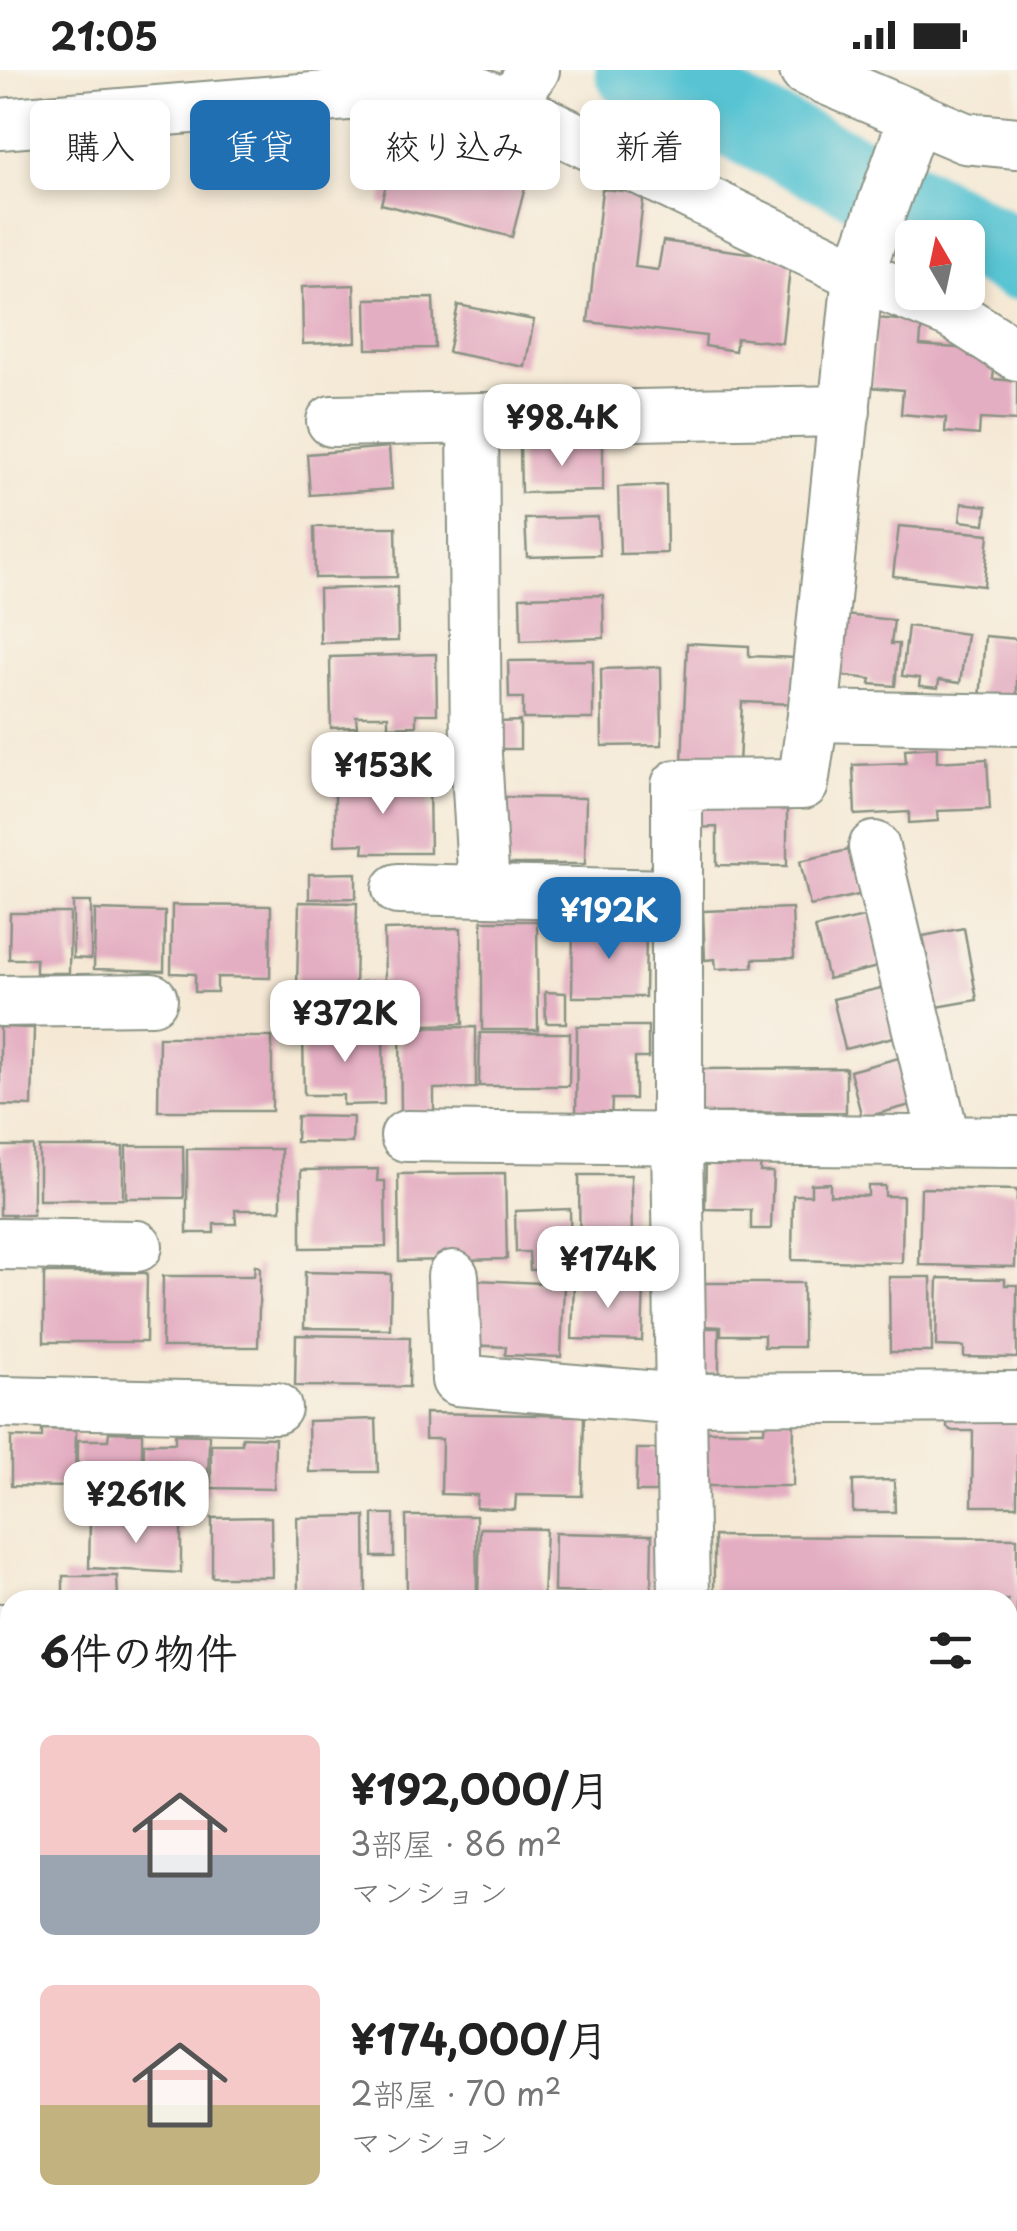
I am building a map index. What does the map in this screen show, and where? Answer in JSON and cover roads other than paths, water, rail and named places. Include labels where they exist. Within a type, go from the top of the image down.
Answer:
[{"type":"street","points":[[425,70],[522,88],[858,275],[951,314],[1017,355]]},
{"type":"street","points":[[805,70],[965,138],[1017,171]]},
{"type":"street","points":[[0,124],[384,92],[522,88]]},
{"type":"street","points":[[684,1590],[677,785],[803,784],[858,275],[914,118]]},
{"type":"street","points":[[965,138],[1017,143]]},
{"type":"street","points":[[332,420],[844,411]]},
{"type":"street","points":[[472,420],[476,754],[484,889]]},
{"type":"street","points":[[813,716],[1017,720]]},
{"type":"street","points":[[874,848],[945,1142]]},
{"type":"street","points":[[398,889],[676,895]]},
{"type":"street","points":[[0,1000],[152,999]]},
{"type":"street","points":[[406,1136],[1017,1142]]},
{"type":"street","points":[[0,1244],[137,1246]]},
{"type":"street","points":[[454,1276],[457,1380],[680,1399],[1017,1397]]},
{"type":"street","points":[[0,1402],[276,1408]]},
{"type":"waterway","points":[[636,70],[1017,259]]}]
